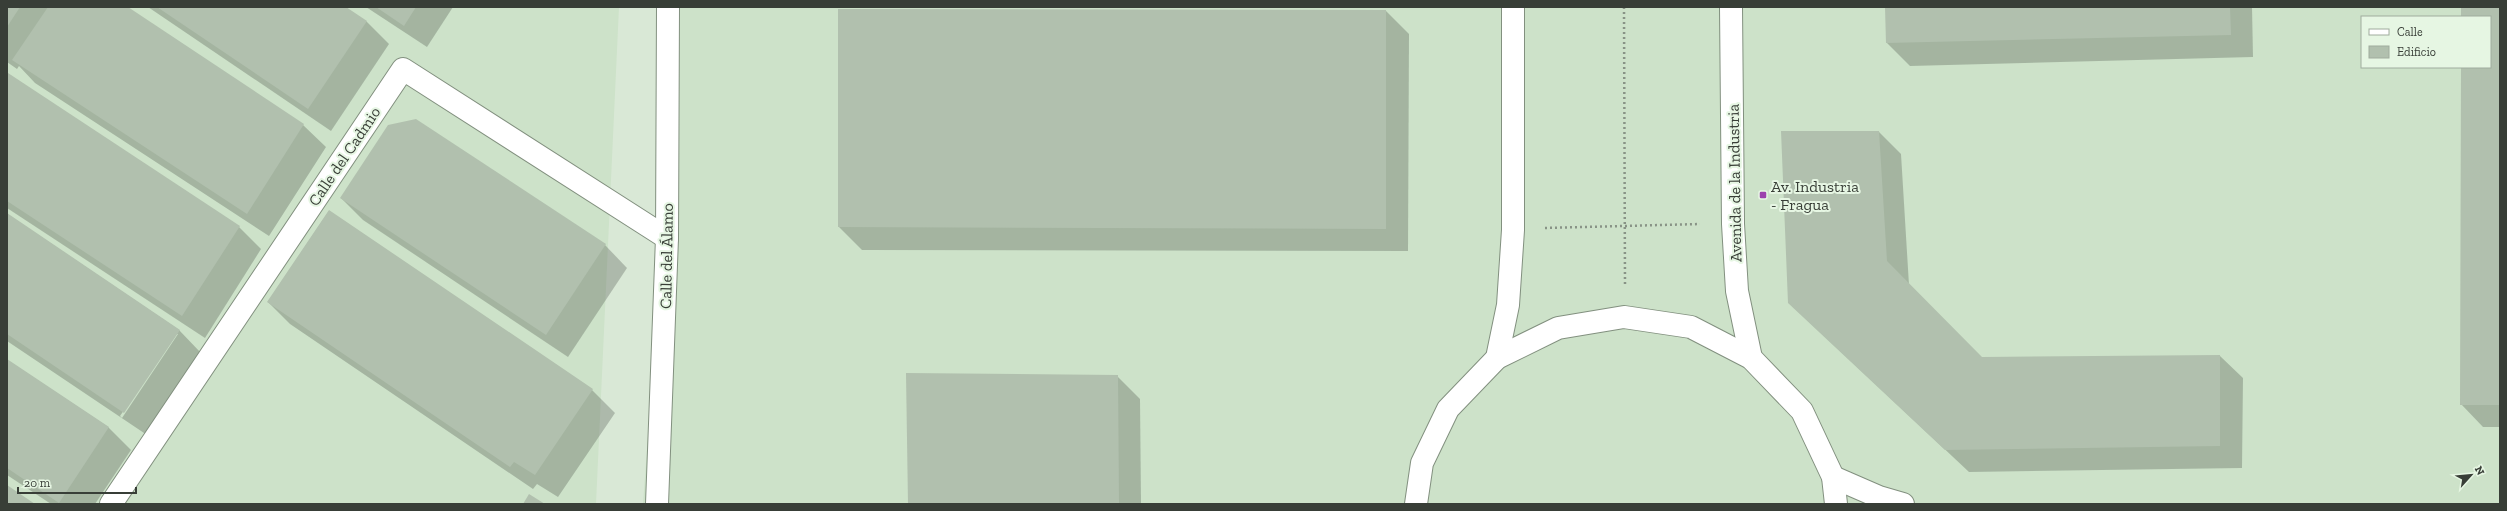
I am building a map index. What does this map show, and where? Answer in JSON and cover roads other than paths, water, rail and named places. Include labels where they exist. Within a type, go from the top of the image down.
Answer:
[{"type":"street","name":"Calle del Álamo","points":[[657,504],[667,238],[668,7]]},
{"type":"street","points":[[1497,358],[1508,305],[1513,230],[1513,7]]},
{"type":"street","name":"Avenida de la Industria","points":[[1731,7],[1733,224],[1737,291],[1751,358]]},
{"type":"street","name":"Calle del Cadmio","points":[[111,504],[403,69],[667,238]]},
{"type":"street","points":[[1416,504],[1422,463],[1448,409],[1497,358],[1558,328],[1624,317],[1691,328],[1751,358],[1802,411],[1833,477],[1836,504]]},
{"type":"street","points":[[1833,477],[1879,497],[1903,504]]},
{"type":"place","name":"Av. Industria - Fragua","points":[[1763,195]]}]
